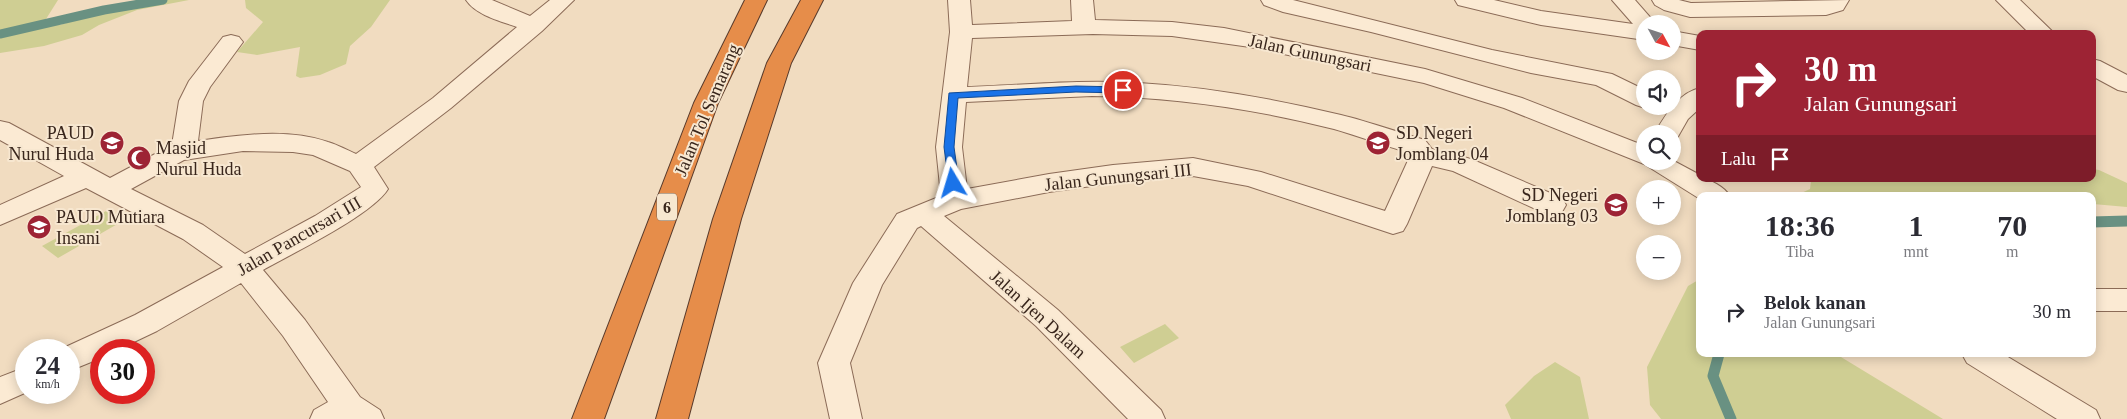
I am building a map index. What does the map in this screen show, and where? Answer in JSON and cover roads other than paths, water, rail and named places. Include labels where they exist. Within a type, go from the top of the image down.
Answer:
[{"type":"highway","name":"Jalan Tol Semarang","points":[[588,419],[706,103],[756,0]]},
{"type":"highway","points":[[672,419],[727,219],[779,63],[812,0]]},
{"type":"street","points":[[477,0],[493,10],[534,26]]},
{"type":"street","points":[[110,189],[184,150],[243,142],[293,144],[319,148],[359,165],[442,103],[563,0]]},
{"type":"street","points":[[846,419],[834,363],[868,283],[906,221],[955,201],[949,147],[961,32],[959,0]]},
{"type":"street","points":[[1082,0],[1084,27]]},
{"type":"street","points":[[1272,0],[1291,7],[1375,26],[1488,56],[1603,79],[1636,96]]},
{"type":"street","points":[[1466,0],[1541,18],[1636,32]]},
{"type":"street","points":[[1623,0],[1637,15]]},
{"type":"street","points":[[1664,0],[1672,5],[1690,10],[1826,8],[1835,5],[1838,0]]},
{"type":"street","points":[[2007,0],[2040,30]]},
{"type":"street","name":"Jalan Gunungsari","points":[[961,32],[1084,27],[1172,29],[1247,39],[1432,78],[1546,115],[1636,152]]},
{"type":"street","points":[[1681,40],[1696,42]]},
{"type":"street","points":[[184,150],[191,100],[198,86],[231,42]]},
{"type":"street","points":[[2096,68],[2127,85]]},
{"type":"street","points":[[953,95],[1076,89],[1138,90],[1243,104],[1339,123],[1416,146],[1423,155],[1462,165],[1552,205]]},
{"type":"street","points":[[1668,118],[1696,98]]},
{"type":"street","points":[[0,128],[86,177],[193,232],[244,267],[294,328],[348,415]]},
{"type":"street","name":"Jalan Gunungsari III","points":[[955,201],[1049,182],[1194,167],[1252,178],[1393,224],[1423,155]]},
{"type":"street","name":"Jalan Pancursari III","points":[[80,354],[146,323],[213,287],[244,267],[326,223],[369,195],[374,189],[374,185],[359,165]]},
{"type":"street","points":[[1671,170],[1709,192]]},
{"type":"street","points":[[0,216],[86,177]]},
{"type":"street","name":"Jalan Ijen Dalam","points":[[923,213],[1047,318],[1150,419]]},
{"type":"street","points":[[2096,300],[2127,300]]},
{"type":"street","points":[[1994,358],[2084,419]]},
{"type":"street","points":[[0,391],[15,384]]},
{"type":"waterway","points":[[0,34],[104,10],[163,0]]},
{"type":"waterway","points":[[2096,222],[2127,221]]},
{"type":"waterway","points":[[1718,357],[1713,376],[1731,419]]},
{"type":"place","name":"PAUD Nurul Huda","points":[[112,143]]},
{"type":"place","name":"SD Negeri Jomblang 04","points":[[1378,143]]},
{"type":"place","name":"Masjid Nurul Huda","points":[[139,158]]},
{"type":"place","name":"SD Negeri Jomblang 03","points":[[1616,205]]},
{"type":"place","name":"PAUD Mutiara Insani","points":[[39,227]]}]
